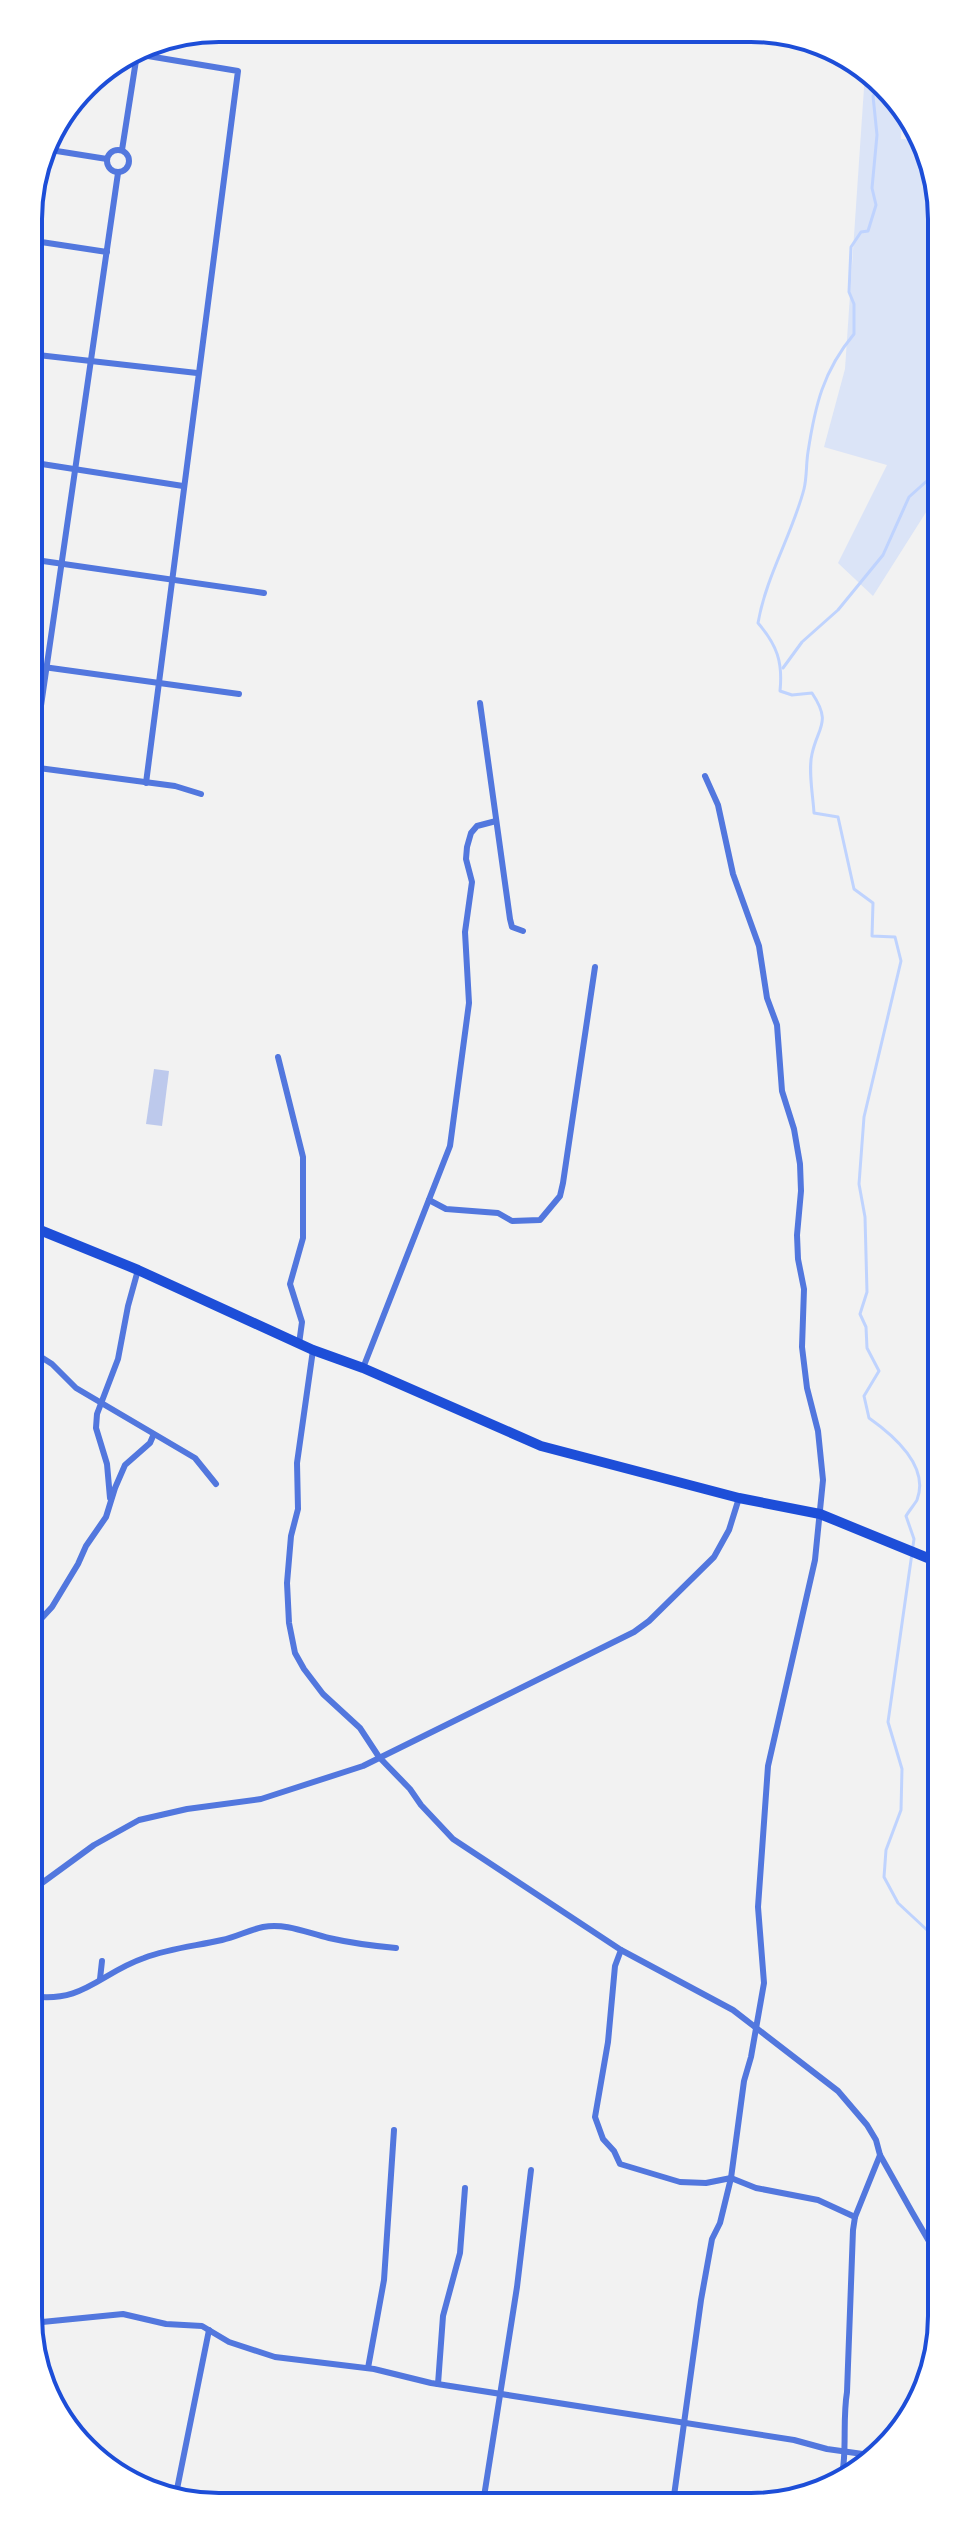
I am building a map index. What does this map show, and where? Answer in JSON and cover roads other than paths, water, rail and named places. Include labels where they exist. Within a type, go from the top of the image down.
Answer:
[{"type":"highway","points":[[42,1231],[541,1446],[739,1498],[820,1514],[928,1558]]},
{"type":"street","points":[[146,783],[238,71],[149,56]]},
{"type":"street","points":[[122,150],[132,66]]},
{"type":"street","points":[[114,150],[122,150],[128,155],[129,163],[126,170],[118,173],[108,167],[107,159],[114,150]]},
{"type":"street","points":[[55,151],[107,159]]},
{"type":"street","points":[[42,697],[118,173]]},
{"type":"street","points":[[42,242],[107,252]]},
{"type":"street","points":[[42,355],[197,373]]},
{"type":"street","points":[[42,464],[183,486]]},
{"type":"street","points":[[42,561],[264,593]]},
{"type":"street","points":[[42,666],[239,694]]},
{"type":"street","points":[[480,703],[510,919],[512,927],[523,931]]},
{"type":"street","points":[[42,770],[175,786],[201,794]]},
{"type":"street","points":[[674,2493],[701,2300],[712,2239],[720,2223],[731,2178],[744,2081],[764,1983],[758,1907],[769,1756],[815,1560],[823,1467],[802,1347],[804,1289],[798,1259],[801,1191],[796,1141],[782,1091],[777,1025],[767,998],[759,946],[733,874],[718,805],[705,776]]},
{"type":"street","points":[[363,1368],[450,1146],[468,1011],[465,932],[472,882],[466,859],[467,847],[471,833],[477,826],[496,821]]},
{"type":"street","points":[[429,1200],[446,1209],[498,1213],[507,1220],[524,1222],[545,1217],[560,1196],[595,967]]},
{"type":"street","points":[[278,1057],[303,1157],[303,1238],[290,1284],[302,1322],[299,1344]]},
{"type":"street","points":[[111,1500],[107,1464],[96,1428],[97,1414],[118,1359],[138,1270]]},
{"type":"street","points":[[313,1350],[297,1463],[298,1509],[291,1536],[287,1583],[289,1623],[295,1653],[304,1669],[323,1694],[360,1728],[379,1757],[453,1839],[621,1950],[711,1996],[756,2025],[838,2091],[867,2125],[880,2155],[928,2239]]},
{"type":"street","points":[[42,1358],[76,1388],[195,1458],[216,1484]]},
{"type":"street","points":[[42,1618],[52,1607],[106,1517],[125,1465],[150,1443],[153,1436]]},
{"type":"street","points":[[42,1883],[94,1845],[139,1820],[187,1809],[269,1797],[363,1766],[609,1645],[649,1621],[714,1557],[729,1530],[739,1498]]},
{"type":"street","points":[[42,1998],[90,1988],[121,1966],[162,1952],[261,1928],[299,1928],[330,1938],[396,1948]]},
{"type":"street","points":[[621,1950],[611,1991],[608,2042],[595,2117],[598,2129],[620,2164],[680,2182],[706,2183],[731,2178],[756,2188],[818,2200],[855,2217]]},
{"type":"street","points":[[100,1979],[102,1961]]},
{"type":"street","points":[[368,2368],[384,2280],[394,2130]]},
{"type":"street","points":[[842,2468],[855,2217],[880,2155]]},
{"type":"street","points":[[485,2493],[531,2170]]},
{"type":"street","points":[[438,2384],[443,2316],[460,2253],[465,2188]]},
{"type":"street","points":[[43,2322],[123,2314],[166,2324],[202,2326],[229,2342],[275,2357],[368,2368],[438,2384],[794,2440],[862,2454]]},
{"type":"street","points":[[177,2488],[209,2330]]},
{"type":"waterway","points":[[875,93],[873,96],[877,135],[872,188],[876,205],[868,231],[861,232],[851,247],[849,292],[854,304],[854,334],[828,375],[817,404],[804,489],[767,589],[758,623],[777,654],[780,691],[792,695],[812,693],[818,703],[822,724],[810,768],[814,813],[838,817],[854,889],[873,903],[872,936],[895,937],[901,961],[864,1117],[859,1184],[865,1217],[867,1292],[860,1314],[866,1327],[867,1348],[879,1371],[864,1396],[869,1418],[907,1453],[914,1464],[920,1487],[917,1500],[906,1516],[914,1539],[888,1722],[902,1769],[901,1810],[886,1850],[884,1877],[898,1903],[928,1931]]},
{"type":"waterway","points":[[783,668],[802,642],[838,610],[883,555],[909,497],[928,480]]}]
